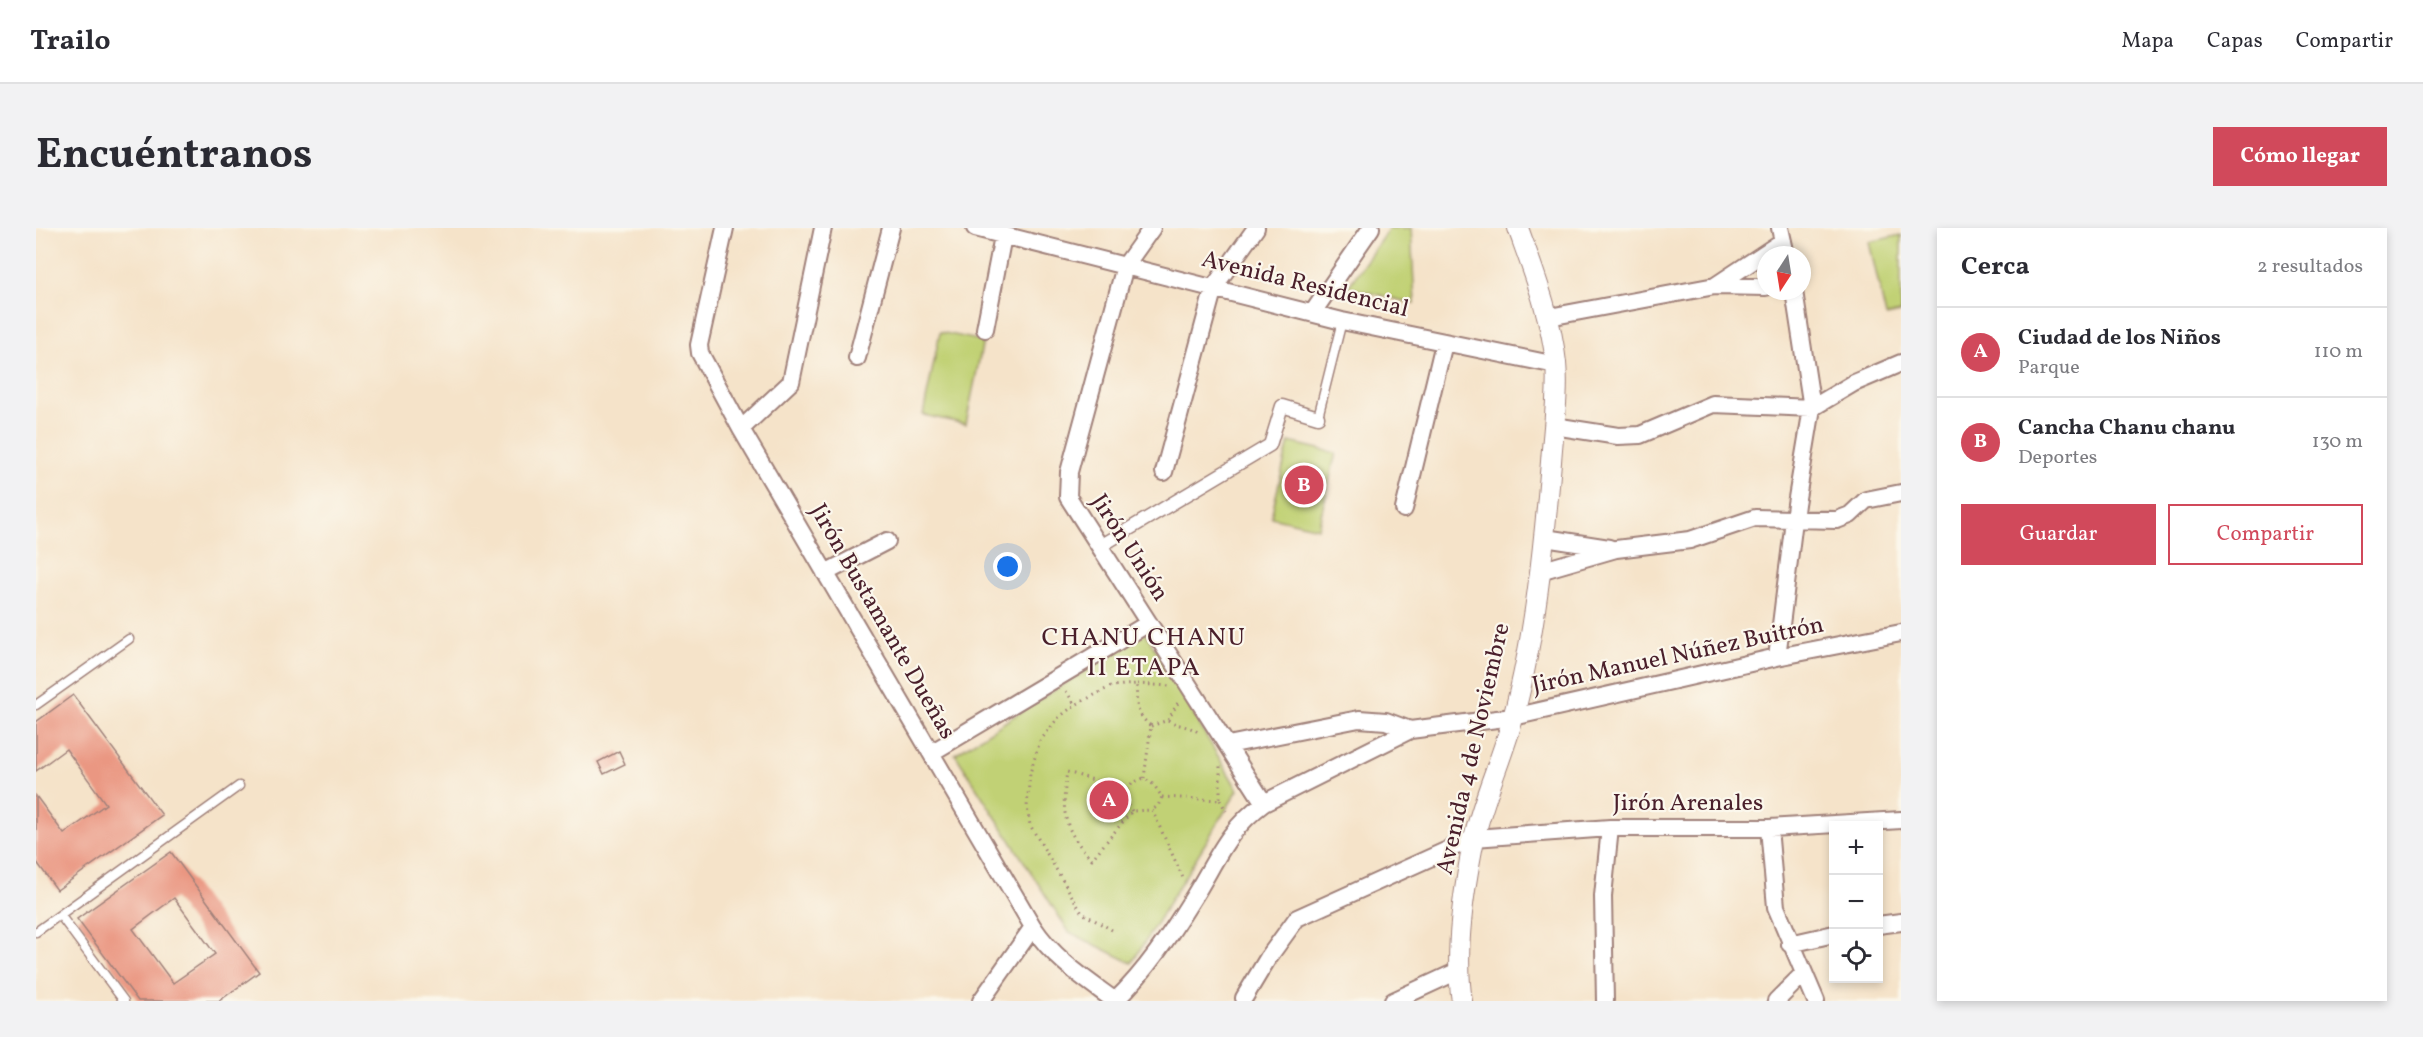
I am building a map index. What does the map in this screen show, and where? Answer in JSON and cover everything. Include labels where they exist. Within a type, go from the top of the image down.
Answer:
[{"type":"street","name":"Jirón Bustamante Dueñas","points":[[725,228],[699,345],[700,353],[741,429],[1033,927],[1044,944],[1064,963],[1115,1001]]},
{"type":"street","points":[[741,429],[791,382],[823,228]]},
{"type":"street","points":[[857,358],[891,228]]},
{"type":"street","name":"Avenida Residencial","points":[[975,228],[1003,236],[1026,234],[1125,266],[1342,321],[1556,365]]},
{"type":"street","name":"Jirón Unión","points":[[1152,228],[1125,266],[1067,485],[1068,497],[1149,623],[1224,750],[1264,803]]},
{"type":"street","points":[[1164,472],[1214,287],[1256,228]]},
{"type":"street","points":[[1313,312],[1371,228]]},
{"type":"street","name":"Avenida 4 de Noviembre","points":[[1462,1001],[1458,971],[1474,838],[1513,717],[1545,538],[1554,426],[1556,365],[1549,317],[1518,228]]},
{"type":"street","points":[[985,329],[1003,236]]},
{"type":"street","points":[[1715,286],[1783,241]]},
{"type":"street","points":[[1549,317],[1715,286],[1757,287]]},
{"type":"street","points":[[1777,657],[1794,519],[1812,408],[1795,300]]},
{"type":"street","points":[[1404,509],[1444,343]]},
{"type":"street","points":[[1554,426],[1618,436],[1640,435],[1713,404],[1812,408],[1854,383],[1901,363]]},
{"type":"street","points":[[1099,547],[1270,445],[1282,406],[1318,417]]},
{"type":"street","points":[[1540,571],[1616,549],[1690,540],[1755,518],[1837,520],[1850,515],[1866,500],[1901,493]]},
{"type":"street","points":[[1545,538],[1616,549]]},
{"type":"street","points":[[825,573],[886,541]]},
{"type":"street","points":[[931,753],[1149,623]]},
{"type":"street","name":"Jirón Manuel Núñez Buitrón","points":[[1115,1001],[1137,980],[1193,898],[1230,834],[1246,816],[1264,803],[1410,730],[1513,717],[1777,657],[1901,633]]},
{"type":"street","points":[[1224,750],[1359,719],[1386,720],[1410,730]]},
{"type":"street","name":"Jirón Arenales","points":[[1474,838],[1610,828],[1769,828],[1901,820]]},
{"type":"street","points":[[1605,1001],[1603,896],[1610,828]]},
{"type":"street","points":[[1769,828],[1776,907],[1816,1001]]},
{"type":"street","points":[[1244,998],[1268,958],[1297,918],[1474,838]]},
{"type":"street","points":[[1883,924],[1901,922]]},
{"type":"street","points":[[981,1001],[1033,927]]},
{"type":"street","points":[[1790,944],[1829,935]]},
{"type":"street","points":[[1393,1001],[1458,971]]},
{"type":"street","points":[[1776,1001],[1803,974]]},
{"type":"lane","points":[[1318,417],[1342,321]]},
{"type":"lane","points":[[36,705],[129,639]]},
{"type":"lane","points":[[36,932],[239,786]]},
{"type":"lane","points":[[60,915],[124,1001]]},
{"type":"path","points":[[1112,930],[1082,913],[1030,825],[1030,773],[1040,741],[1058,718],[1075,705],[1112,686],[1137,684],[1176,688]]},
{"type":"path","points":[[1137,684],[1136,706],[1140,718],[1151,726]]},
{"type":"path","points":[[1063,685],[1075,705]]},
{"type":"path","points":[[1151,726],[1168,720],[1181,698]]},
{"type":"path","points":[[1168,720],[1178,726],[1191,727],[1200,733]]},
{"type":"path","points":[[1144,778],[1151,726]]},
{"type":"path","points":[[1224,750],[1220,800],[1226,811]]},
{"type":"path","points":[[1126,790],[1067,772],[1063,802],[1066,825],[1079,846],[1092,859],[1132,811],[1152,810],[1158,806],[1162,797]]},
{"type":"path","points":[[1132,811],[1127,803],[1126,790],[1132,783],[1144,778]]},
{"type":"path","points":[[1144,778],[1154,785],[1162,797]]},
{"type":"path","points":[[1162,797],[1220,800]]},
{"type":"path","points":[[1152,810],[1193,898]]},
{"type":"green space","points":[[1389,228],[1411,228],[1415,304],[1348,287]]},
{"type":"green space","points":[[1901,235],[1901,313],[1886,316],[1869,242]]},
{"type":"green space","points":[[940,332],[983,341],[966,424],[923,415]]},
{"type":"green space","points":[[1289,442],[1336,453],[1318,528],[1271,517]]},
{"type":"green space","points":[[1145,632],[1238,790],[1132,963],[1069,932],[955,754]]},
{"type":"building","points":[[73,695],[162,815],[57,890],[36,861],[36,796],[64,834],[106,804],[66,749],[36,771],[36,722]]},
{"type":"building","points":[[619,751],[625,764],[604,774],[598,762]]},
{"type":"building","points":[[171,852],[259,972],[219,1001],[138,1001],[77,919]],"holes":[[[174,898],[215,954],[173,983],[133,929]]]},
{"type":"place","name":"Cancha Chanu chanu","points":[[1304,485]]},
{"type":"place","name":"Ciudad de los Niños","points":[[1109,800]]},
{"type":"district","name":"CHANU CHANU II ETAPA","points":[[1144,652]]}]
